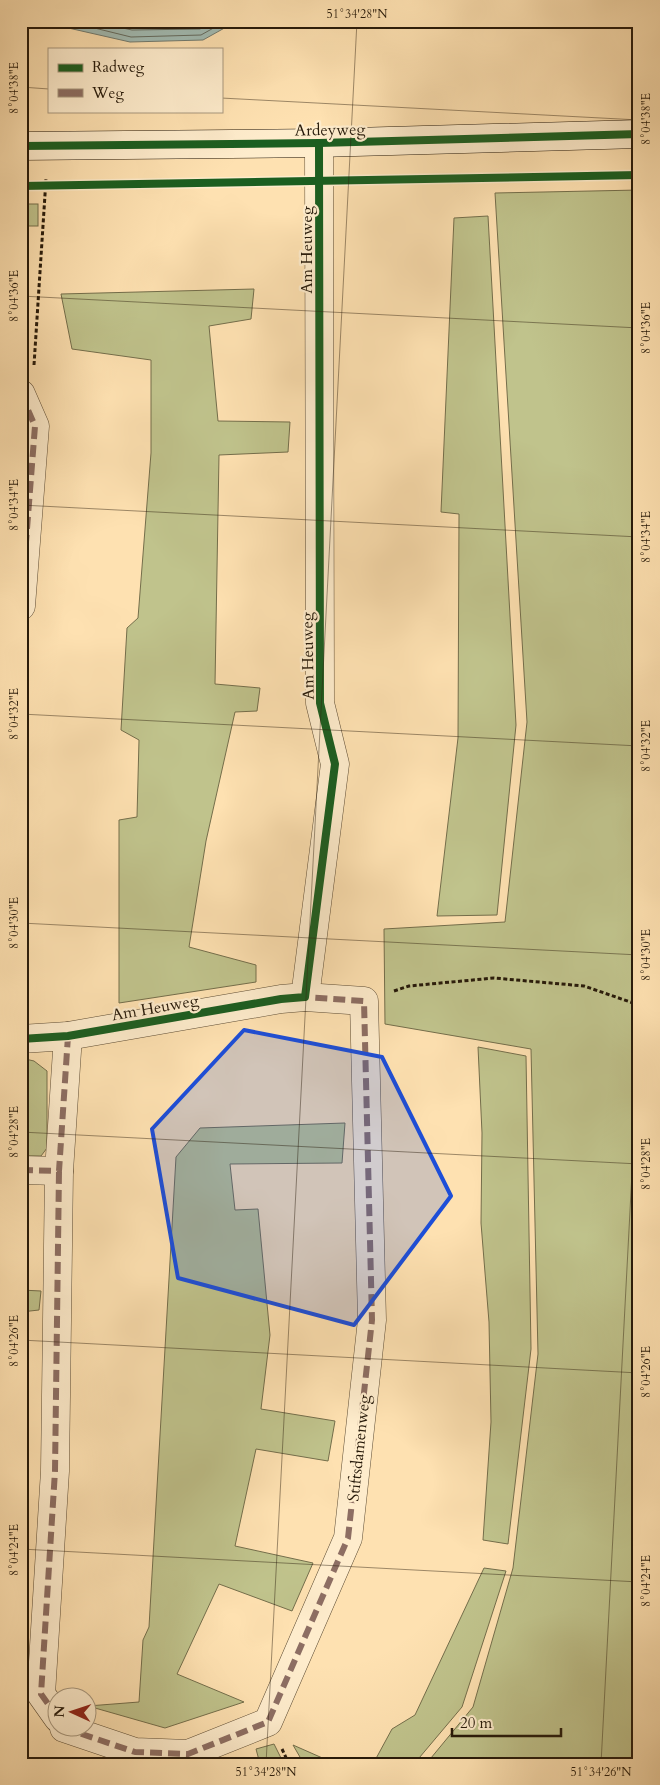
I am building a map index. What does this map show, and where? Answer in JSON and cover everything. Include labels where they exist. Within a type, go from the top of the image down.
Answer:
[{"type":"street","name":"Ardeyweg","points":[[34,146],[319,143],[639,134]]},
{"type":"street","name":"Am Heuweg","points":[[21,1039],[68,1036],[305,997],[335,764],[320,703],[319,143]]},
{"type":"street","points":[[21,606],[35,426],[22,396]]},
{"type":"street","points":[[305,997],[364,1001]]},
{"type":"street","name":"Stiftsdamenweg","points":[[94,1738],[135,1752],[188,1754],[268,1722],[348,1538],[372,1320],[364,1001]]},
{"type":"street","points":[[48,1703],[42,1694],[55,1472],[59,1171],[68,1036]]},
{"type":"street","points":[[21,1170],[59,1171]]},
{"type":"path","points":[[22,396],[35,362],[34,146]]},
{"type":"path","points":[[364,1001],[409,986],[494,978],[584,986],[639,1006]]},
{"type":"highlighted area","points":[[244,1030],[382,1057],[451,1196],[354,1325],[178,1278],[152,1129]]},
{"type":"green space","points":[[639,190],[639,1764],[426,1764],[473,1707],[513,1568],[538,1354],[531,1049],[385,1024],[384,929],[505,922],[527,722],[495,193]]},
{"type":"green space","points":[[21,204],[38,204],[38,226],[21,226]]},
{"type":"green space","points":[[488,216],[516,725],[497,915],[437,916],[458,738],[459,514],[441,512],[454,218]]},
{"type":"green space","points":[[254,289],[251,319],[209,326],[218,421],[290,422],[288,452],[219,455],[215,684],[260,688],[257,711],[235,712],[206,841],[189,947],[256,965],[256,982],[119,1003],[119,820],[137,817],[139,740],[121,730],[127,628],[138,618],[151,453],[151,360],[72,349],[61,294]]},
{"type":"green space","points":[[478,1047],[526,1056],[531,1349],[508,1544],[483,1540],[491,1422],[489,1322],[481,1223],[482,1133]]},
{"type":"green space","points":[[21,1058],[34,1061],[47,1071],[47,1148],[41,1156],[21,1156]]},
{"type":"green space","points":[[345,1123],[342,1163],[230,1164],[235,1210],[258,1209],[270,1335],[261,1409],[335,1421],[328,1461],[256,1449],[235,1546],[313,1563],[292,1611],[219,1584],[177,1674],[244,1702],[165,1728],[98,1709],[98,1705],[139,1702],[143,1640],[149,1627],[176,1157],[200,1128]]},
{"type":"green space","points":[[21,1290],[41,1291],[39,1310],[21,1312]]},
{"type":"green space","points":[[484,1568],[506,1571],[462,1707],[414,1764],[373,1764],[392,1729],[415,1715]]},
{"type":"green space","points":[[274,1744],[284,1764],[260,1764],[256,1749]]},
{"type":"green space","points":[[293,1745],[336,1764],[304,1764]]},
{"type":"water","points":[[60,21],[237,21],[203,40],[130,42],[64,27]]},
{"type":"marked path","points":[[21,394],[35,426],[21,606]]},
{"type":"marked path","points":[[94,1738],[135,1752],[188,1754],[268,1722],[348,1538],[372,1320],[364,1001],[305,997]]},
{"type":"marked path","points":[[21,1170],[59,1171],[68,1036]]},
{"type":"marked path","points":[[48,1704],[41,1694],[55,1471],[59,1171]]},
{"type":"cycle path","points":[[21,146],[319,143],[639,134]]},
{"type":"cycle path","points":[[21,1039],[68,1036],[281,999],[305,997],[335,764],[320,703],[319,143]]},
{"type":"cycle path","points":[[21,186],[639,175]]}]
